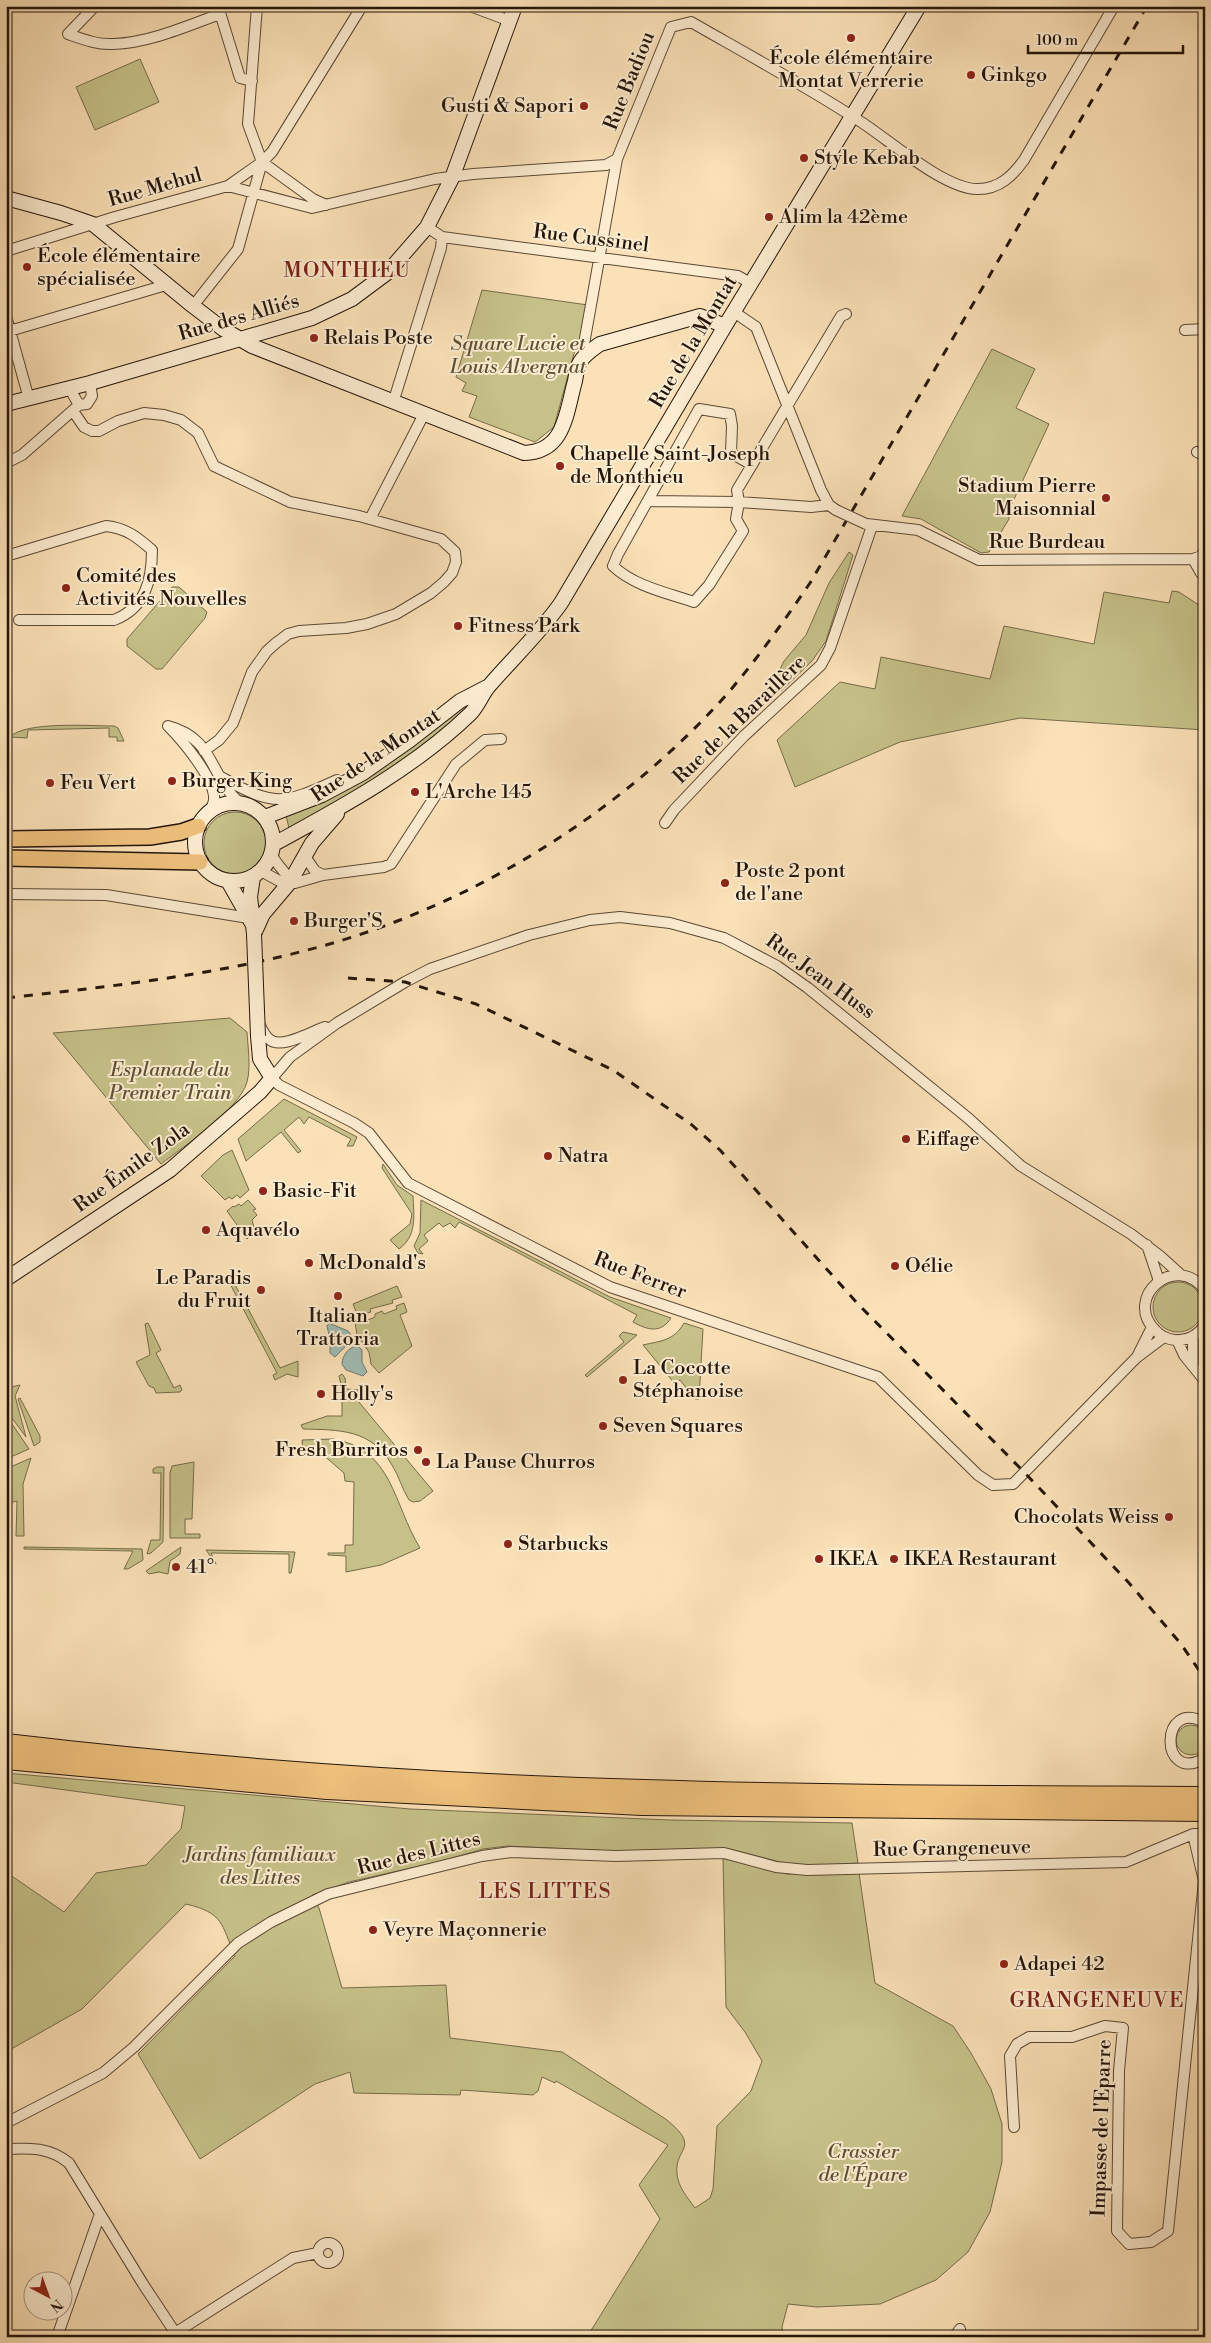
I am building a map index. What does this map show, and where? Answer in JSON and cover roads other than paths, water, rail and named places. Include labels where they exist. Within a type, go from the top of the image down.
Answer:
[{"type":"highway","points":[[6,1744],[224,1766],[382,1777],[643,1789],[1205,1796]]},
{"type":"highway","points":[[6,1760],[327,1790],[642,1806],[1205,1812]]},
{"type":"main road","name":"Rue des Alliés","points":[[6,404],[70,389],[312,318],[352,299],[387,273],[427,227],[452,178],[515,6]]},
{"type":"main road","name":"Rue de la Montat","points":[[273,850],[373,787],[444,736],[471,713],[488,687],[530,642],[561,603],[725,326],[919,6]]},
{"type":"main road","points":[[6,198],[61,212],[93,224],[192,306],[252,346],[524,453],[539,452],[554,442],[562,428],[579,363],[600,344],[700,316],[714,319],[725,326]]},
{"type":"main road","name":"Rue de la Montat","points":[[265,817],[322,795],[362,773],[410,740],[460,701],[488,687]]},
{"type":"main road","points":[[254,934],[263,914],[290,882],[304,855],[319,833],[336,815],[373,787]]},
{"type":"main road","points":[[257,874],[241,881],[228,881],[217,878],[207,871],[200,862],[196,851],[195,838],[198,826],[210,810],[229,803],[240,803],[258,810],[270,825],[273,850],[257,874],[250,897],[254,934],[257,1020],[262,1036],[260,1059],[272,1078]]},
{"type":"main road","points":[[6,839],[150,837],[181,832],[198,826]]},
{"type":"main road","points":[[6,858],[200,862]]},
{"type":"main road","points":[[228,881],[253,925],[254,934]]},
{"type":"main road","name":"Rue Émile Zola","points":[[6,1279],[170,1170],[232,1117],[272,1078]]},
{"type":"street","points":[[95,6],[68,34],[88,41],[112,44],[163,34],[219,10],[240,78],[252,81]]},
{"type":"street","points":[[257,6],[248,124],[262,162],[313,199],[326,205]]},
{"type":"street","points":[[192,306],[238,249],[262,162],[272,152],[362,6]]},
{"type":"street","points":[[470,6],[510,21]]},
{"type":"street","points":[[853,117],[875,131],[895,148],[957,184],[978,189],[1003,182],[1014,173],[1024,160],[1114,6]]},
{"type":"street","name":"Rue Badiou","points":[[326,205],[416,183],[473,174],[606,165],[617,159],[671,26],[691,22],[853,117]]},
{"type":"street","points":[[589,352],[584,344],[617,159]]},
{"type":"street","name":"Rue Mehul","points":[[6,251],[228,186],[262,162]]},
{"type":"street","name":"Rue Mehul","points":[[228,186],[254,191],[312,208],[326,205]]},
{"type":"street","name":"Rue Cussinel","points":[[427,227],[442,237],[738,276],[752,284]]},
{"type":"street","points":[[393,402],[441,248],[442,237]]},
{"type":"street","points":[[8,331],[166,285]]},
{"type":"street","points":[[734,312],[756,327],[821,490],[833,507]]},
{"type":"street","points":[[752,465],[731,453],[732,426],[730,414],[699,410],[613,566],[622,574],[647,586],[694,602],[708,585],[743,531],[736,519],[739,502],[737,490],[842,316],[846,314]]},
{"type":"street","points":[[6,316],[8,331],[29,399]]},
{"type":"street","points":[[1185,330],[1205,328]]},
{"type":"street","points":[[6,463],[22,455],[76,408],[87,404],[91,400],[90,383]]},
{"type":"street","points":[[70,389],[84,427],[92,431],[98,431],[118,421],[144,413],[164,415],[181,420],[198,433],[214,466],[290,502],[370,519],[441,538],[455,552],[456,562],[452,573],[444,582],[417,602],[384,620],[346,628],[288,634],[267,650],[252,672],[233,723],[219,740],[204,751]]},
{"type":"street","points":[[370,519],[424,414]]},
{"type":"street","name":"Rue Burdeau","points":[[649,501],[739,502],[833,507],[869,525],[904,527],[918,530],[979,560],[1193,559]]},
{"type":"street","name":"Rue de la Baraillère","points":[[665,823],[674,810],[744,736],[821,666],[830,648],[869,525]]},
{"type":"street","points":[[6,556],[106,526],[122,528],[135,535],[152,550],[150,583],[142,597],[126,615],[114,620],[19,620]]},
{"type":"street","points":[[1205,550],[1201,556],[1193,559],[1201,573],[1205,576]]},
{"type":"street","name":"Rue de la Montat","points":[[210,810],[214,803],[213,791],[185,744],[168,726],[186,731],[204,751],[221,777],[226,789],[240,803]]},
{"type":"street","points":[[257,874],[283,883],[303,882],[323,875],[384,867],[391,864],[456,764],[486,740],[500,738]]},
{"type":"street","name":"Rue de la Montat","points":[[221,777],[246,791],[267,798],[282,800],[294,799],[340,779],[362,773]]},
{"type":"street","points":[[273,850],[275,862],[287,874],[290,882]]},
{"type":"street","points":[[304,855],[315,871],[323,875]]},
{"type":"street","points":[[6,894],[106,895],[249,918]]},
{"type":"street","name":"Rue Jean Huss","points":[[272,1078],[290,1057],[337,1023],[424,972],[557,926],[620,916],[670,923],[702,930],[724,938],[777,966],[808,988],[968,1118],[1020,1166],[1146,1244],[1181,1275],[1191,1278],[1205,1290]]},
{"type":"street","name":"Rue Jean Huss","points":[[262,1036],[276,1043],[285,1043],[337,1023]]},
{"type":"street","name":"Rue Ferrer","points":[[272,1078],[279,1085],[354,1123],[369,1133],[408,1183],[610,1287],[878,1377],[984,1480],[993,1485],[1013,1484],[1136,1358]]},
{"type":"street","points":[[1146,1244],[1159,1281]]},
{"type":"street","points":[[1181,1275],[1159,1281],[1147,1298],[1146,1313],[1152,1327],[1164,1337],[1177,1340],[1193,1336],[1204,1327]]},
{"type":"street","points":[[1136,1358],[1152,1327]]},
{"type":"street","points":[[1193,1336],[1193,1365]]},
{"type":"street","points":[[1136,1358],[1164,1337]]},
{"type":"street","points":[[1177,1340],[1205,1381]]},
{"type":"street","points":[[1205,1724],[1191,1719],[1178,1723],[1170,1735],[1169,1743],[1175,1756],[1180,1760],[1193,1763],[1205,1758]]},
{"type":"street","points":[[1193,1834],[1205,1834]]},
{"type":"street","name":"Rue Grangeneuve","points":[[708,1854],[731,1854],[776,1867],[807,1870],[1126,1862],[1193,1834]]},
{"type":"street","name":"Impasse de l'Eparre","points":[[1014,2127],[1010,2056],[1017,2044],[1029,2037],[1072,2037],[1105,2026],[1123,2028],[1119,2071],[1117,2231],[1129,2244],[1151,2242],[1168,2231],[1204,1882],[1193,1834]]},
{"type":"street","name":"Rue des Littes","points":[[6,2123],[80,2086],[108,2069],[134,2047],[238,1943],[271,1922],[328,1894],[482,1856],[511,1852],[616,1856],[708,1854]]},
{"type":"street","points":[[6,2149],[47,2150],[60,2156],[77,2174],[100,2214],[177,2335],[293,2258],[318,2253]]},
{"type":"street","points":[[57,2337],[100,2214]]},
{"type":"water","points":[[329,1323],[348,1331],[351,1335],[349,1343],[335,1357],[330,1353],[330,1339],[327,1326]]},
{"type":"water","points":[[358,1346],[362,1350],[362,1362],[367,1372],[363,1376],[346,1370],[342,1364],[347,1352]]},
{"type":"railway","points":[[6,998],[88,989],[212,971],[293,954],[333,943],[388,924],[443,902],[496,875],[547,845],[597,812],[643,775],[687,736],[728,693],[750,666],[810,583],[1147,6]]},
{"type":"railway","points":[[348,978],[405,982],[476,1004],[613,1070],[692,1125],[720,1150],[858,1304],[1025,1473],[1129,1583],[1181,1644],[1205,1679]]},
{"type":"place","name":"École élémentaire Montat Verrerie","points":[[851,38]]},
{"type":"place","name":"Ginkgo","points":[[971,75]]},
{"type":"place","name":"Gusti & Sapori","points":[[584,106]]},
{"type":"place","name":"Style Kebab","points":[[804,158]]},
{"type":"place","name":"Alim la 42ème","points":[[769,217]]},
{"type":"place","name":"École élémentaire spécialisée","points":[[27,267]]},
{"type":"place","name":"Relais Poste","points":[[314,338]]},
{"type":"place","name":"Chapelle Saint-Joseph de Monthieu","points":[[560,466]]},
{"type":"place","name":"Stadium Pierre Maisonnial","points":[[1106,498]]},
{"type":"place","name":"Comité des Activités Nouvelles","points":[[66,588]]},
{"type":"place","name":"Fitness Park","points":[[458,626]]},
{"type":"place","name":"Burger King","points":[[172,781]]},
{"type":"place","name":"Feu Vert","points":[[50,783]]},
{"type":"place","name":"L'Arche 145","points":[[415,792]]},
{"type":"place","name":"Poste 2 pont de l'ane","points":[[725,883]]},
{"type":"place","name":"Burger'S","points":[[294,921]]},
{"type":"place","name":"Eiffage","points":[[906,1139]]},
{"type":"place","name":"Natra","points":[[548,1156]]},
{"type":"place","name":"Basic-Fit","points":[[263,1191]]},
{"type":"place","name":"Aquavélo","points":[[206,1230]]},
{"type":"place","name":"McDonald's","points":[[309,1263]]},
{"type":"place","name":"Oélie","points":[[895,1266]]},
{"type":"place","name":"Le Paradis du Fruit","points":[[261,1290]]},
{"type":"place","name":"Italian Trattoria","points":[[338,1296]]},
{"type":"place","name":"La Cocotte Stéphanoise","points":[[623,1380]]},
{"type":"place","name":"Holly's","points":[[321,1394]]},
{"type":"place","name":"Seven Squares","points":[[603,1426]]},
{"type":"place","name":"Fresh Burritos","points":[[418,1450]]},
{"type":"place","name":"La Pause Churros","points":[[426,1462]]},
{"type":"place","name":"Chocolats Weiss","points":[[1169,1517]]},
{"type":"place","name":"Starbucks","points":[[508,1544]]},
{"type":"place","name":"IKEA","points":[[819,1559]]},
{"type":"place","name":"IKEA Restaurant","points":[[894,1559]]},
{"type":"place","name":"41°","points":[[176,1567]]},
{"type":"place","name":"Veyre Maçonnerie","points":[[373,1930]]},
{"type":"place","name":"Adapei 42","points":[[1004,1964]]},
{"type":"district","name":"MONTHIEU","points":[[347,271]]},
{"type":"district","name":"LES LITTES","points":[[545,1892]]},
{"type":"district","name":"GRANGENEUVE","points":[[1097,2001]]},
{"type":"park label","name":"Square Lucie et Louis Alvergnat","points":[[518,356]]},
{"type":"park label","name":"Esplanade du Premier Train","points":[[170,1082]]},
{"type":"park label","name":"Jardins familiaux des Littes","points":[[260,1866]]},
{"type":"park label","name":"Crassier de l'Épare","points":[[863,2164]]}]
